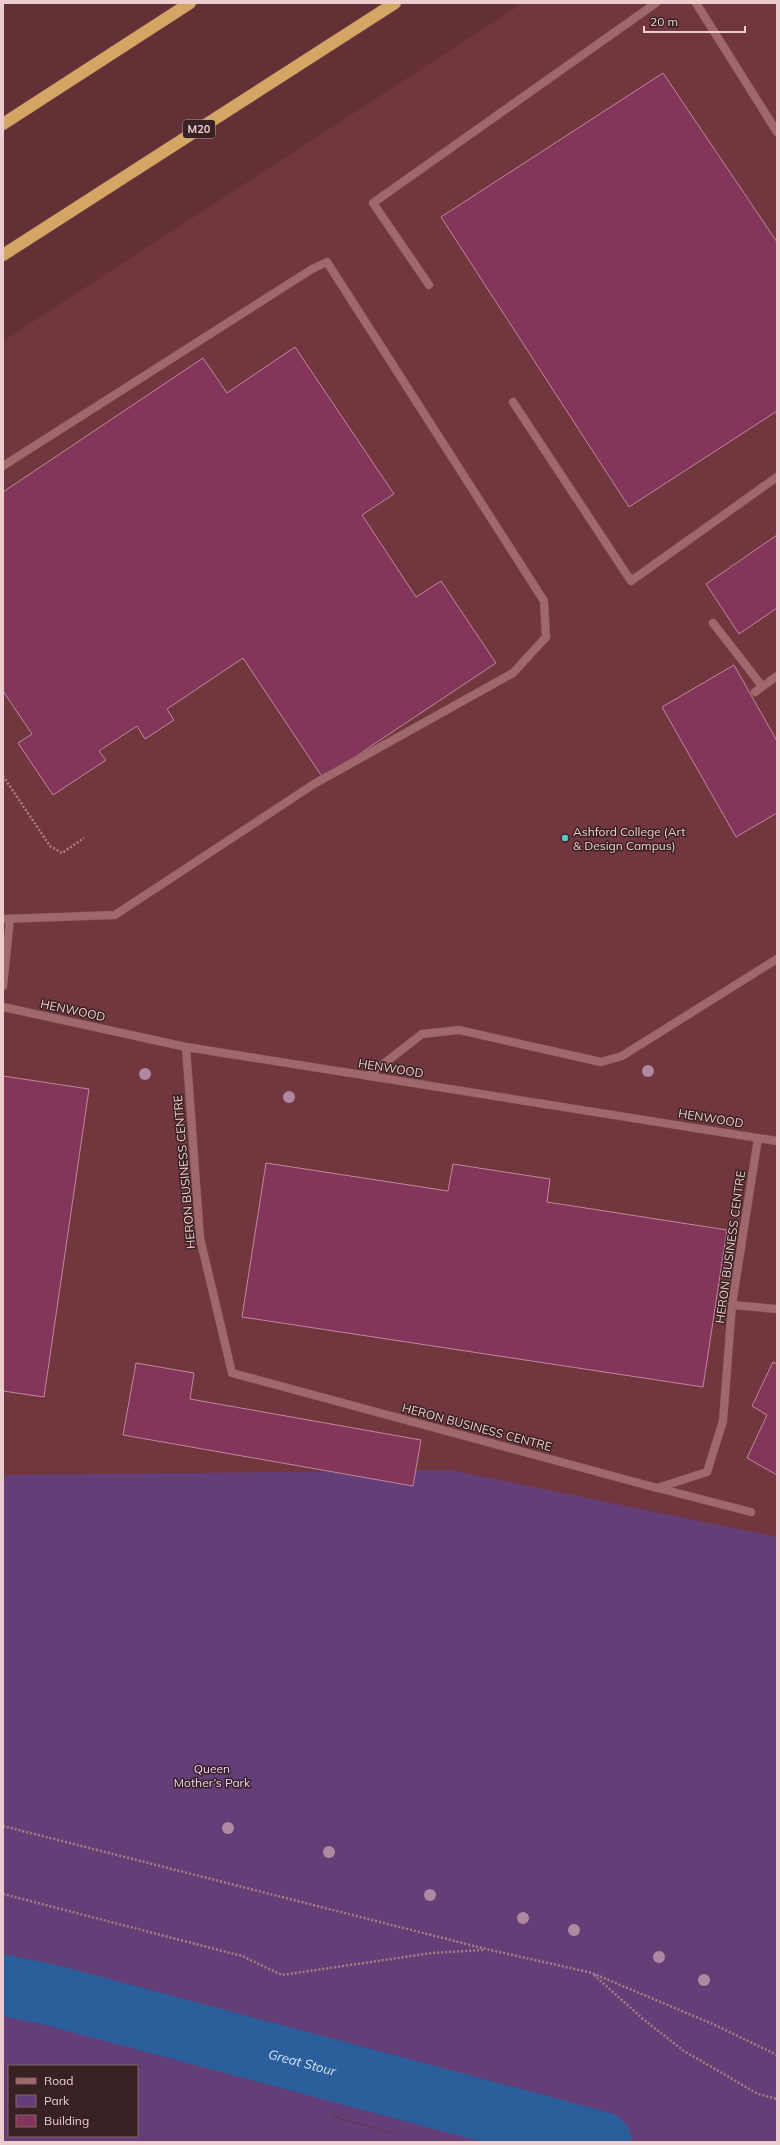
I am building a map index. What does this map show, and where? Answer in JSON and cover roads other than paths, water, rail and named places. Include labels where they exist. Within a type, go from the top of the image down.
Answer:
[{"type":"highway","points":[[3,124],[190,3]]},
{"type":"highway","name":"M20","points":[[3,255],[395,3]]},
{"type":"street","points":[[429,285],[373,203],[656,3]]},
{"type":"street","points":[[696,3],[777,132]]},
{"type":"street","points":[[3,466],[305,273],[327,262],[544,600],[546,637],[513,673],[314,784],[115,915],[7,919],[3,986]]},
{"type":"street","points":[[513,402],[631,581],[777,477]]},
{"type":"street","points":[[714,623],[762,686]]},
{"type":"street","points":[[755,692],[777,676]]},
{"type":"street","points":[[368,1076],[422,1034],[459,1030],[601,1062],[622,1056],[777,959]]},
{"type":"street","name":"HENWOOD","points":[[3,1007],[186,1047],[777,1141]]},
{"type":"street","name":"HERON BUSINESS CENTRE","points":[[186,1047],[200,1238],[232,1374],[657,1488],[707,1472],[723,1420],[732,1305],[758,1138]]},
{"type":"street","points":[[732,1305],[777,1309]]},
{"type":"street","points":[[657,1488],[751,1512]]},
{"type":"waterway","name":"Great Stour","points":[[3,1985],[51,1995],[601,2142]]},
{"type":"place","name":"Ashford College (Art & Design Campus)","points":[[565,838]]},
{"type":"park label","name":"Queen Mother’s Park","points":[[212,1775]]}]
